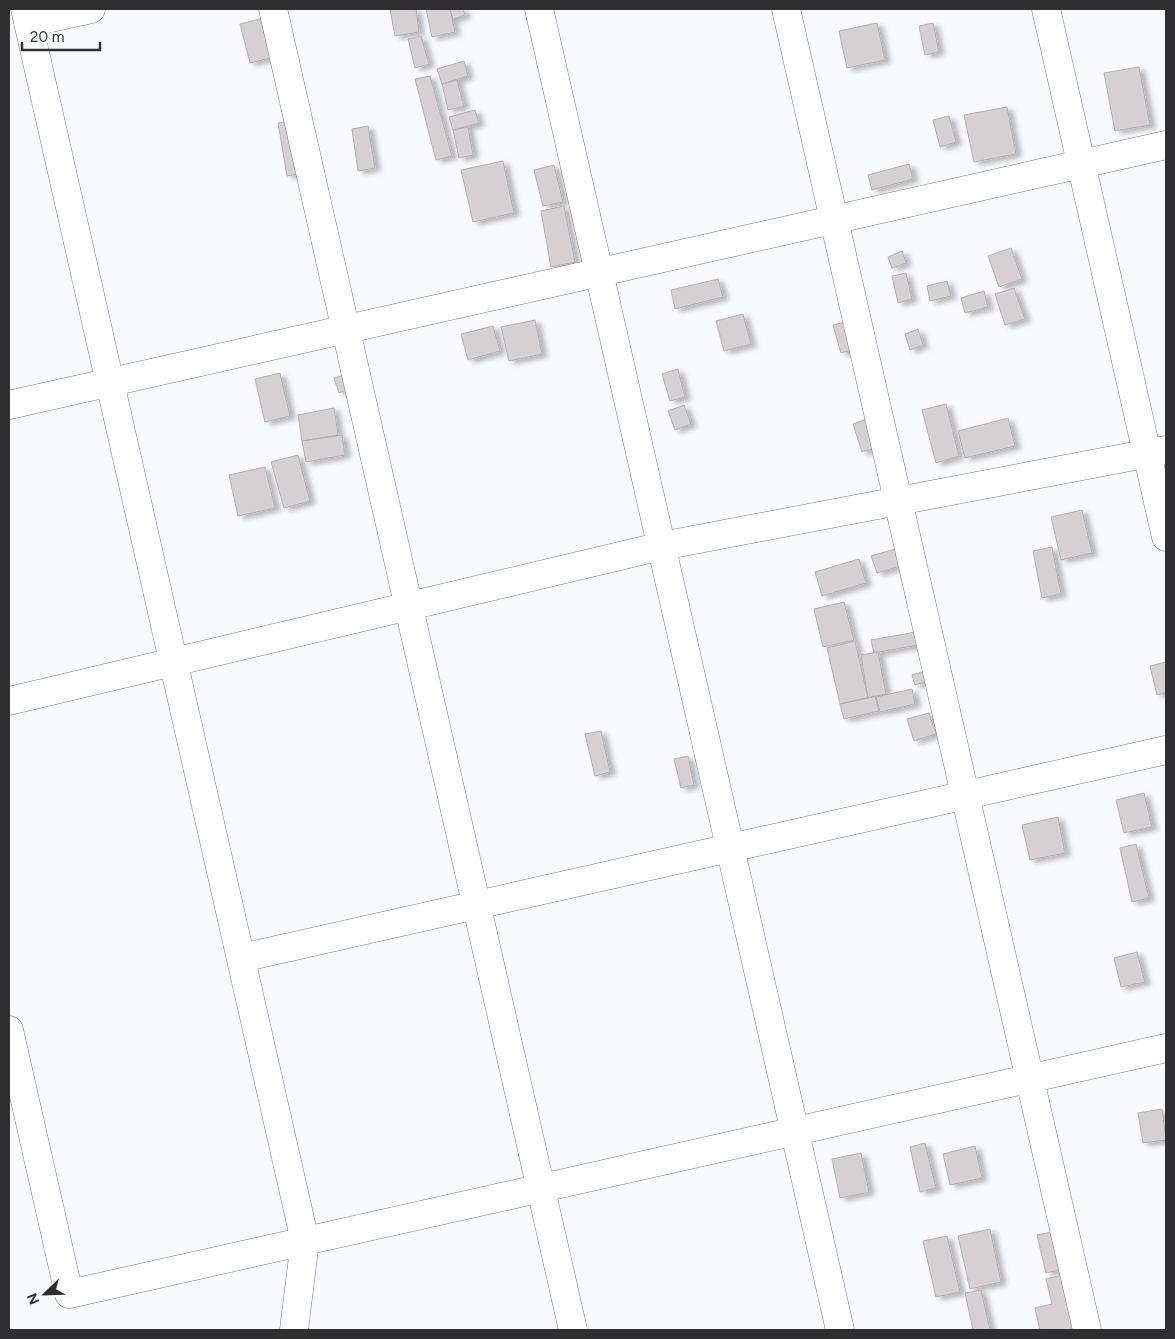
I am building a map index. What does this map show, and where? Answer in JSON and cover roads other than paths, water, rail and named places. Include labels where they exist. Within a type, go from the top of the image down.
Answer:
[{"type":"street","points":[[91,9],[27,16],[305,1241],[294,1330]]},
{"type":"street","points":[[273,9],[573,1330]]},
{"type":"street","points":[[540,9],[840,1330]]},
{"type":"street","points":[[786,9],[1087,1330]]},
{"type":"street","points":[[1046,9],[1082,164],[1157,452],[1166,537]]},
{"type":"street","points":[[9,405],[1166,145]]},
{"type":"street","points":[[9,701],[662,546],[1157,452]]},
{"type":"street","points":[[241,958],[1166,750]]},
{"type":"street","points":[[9,1030],[69,1294],[1166,1048]]}]
